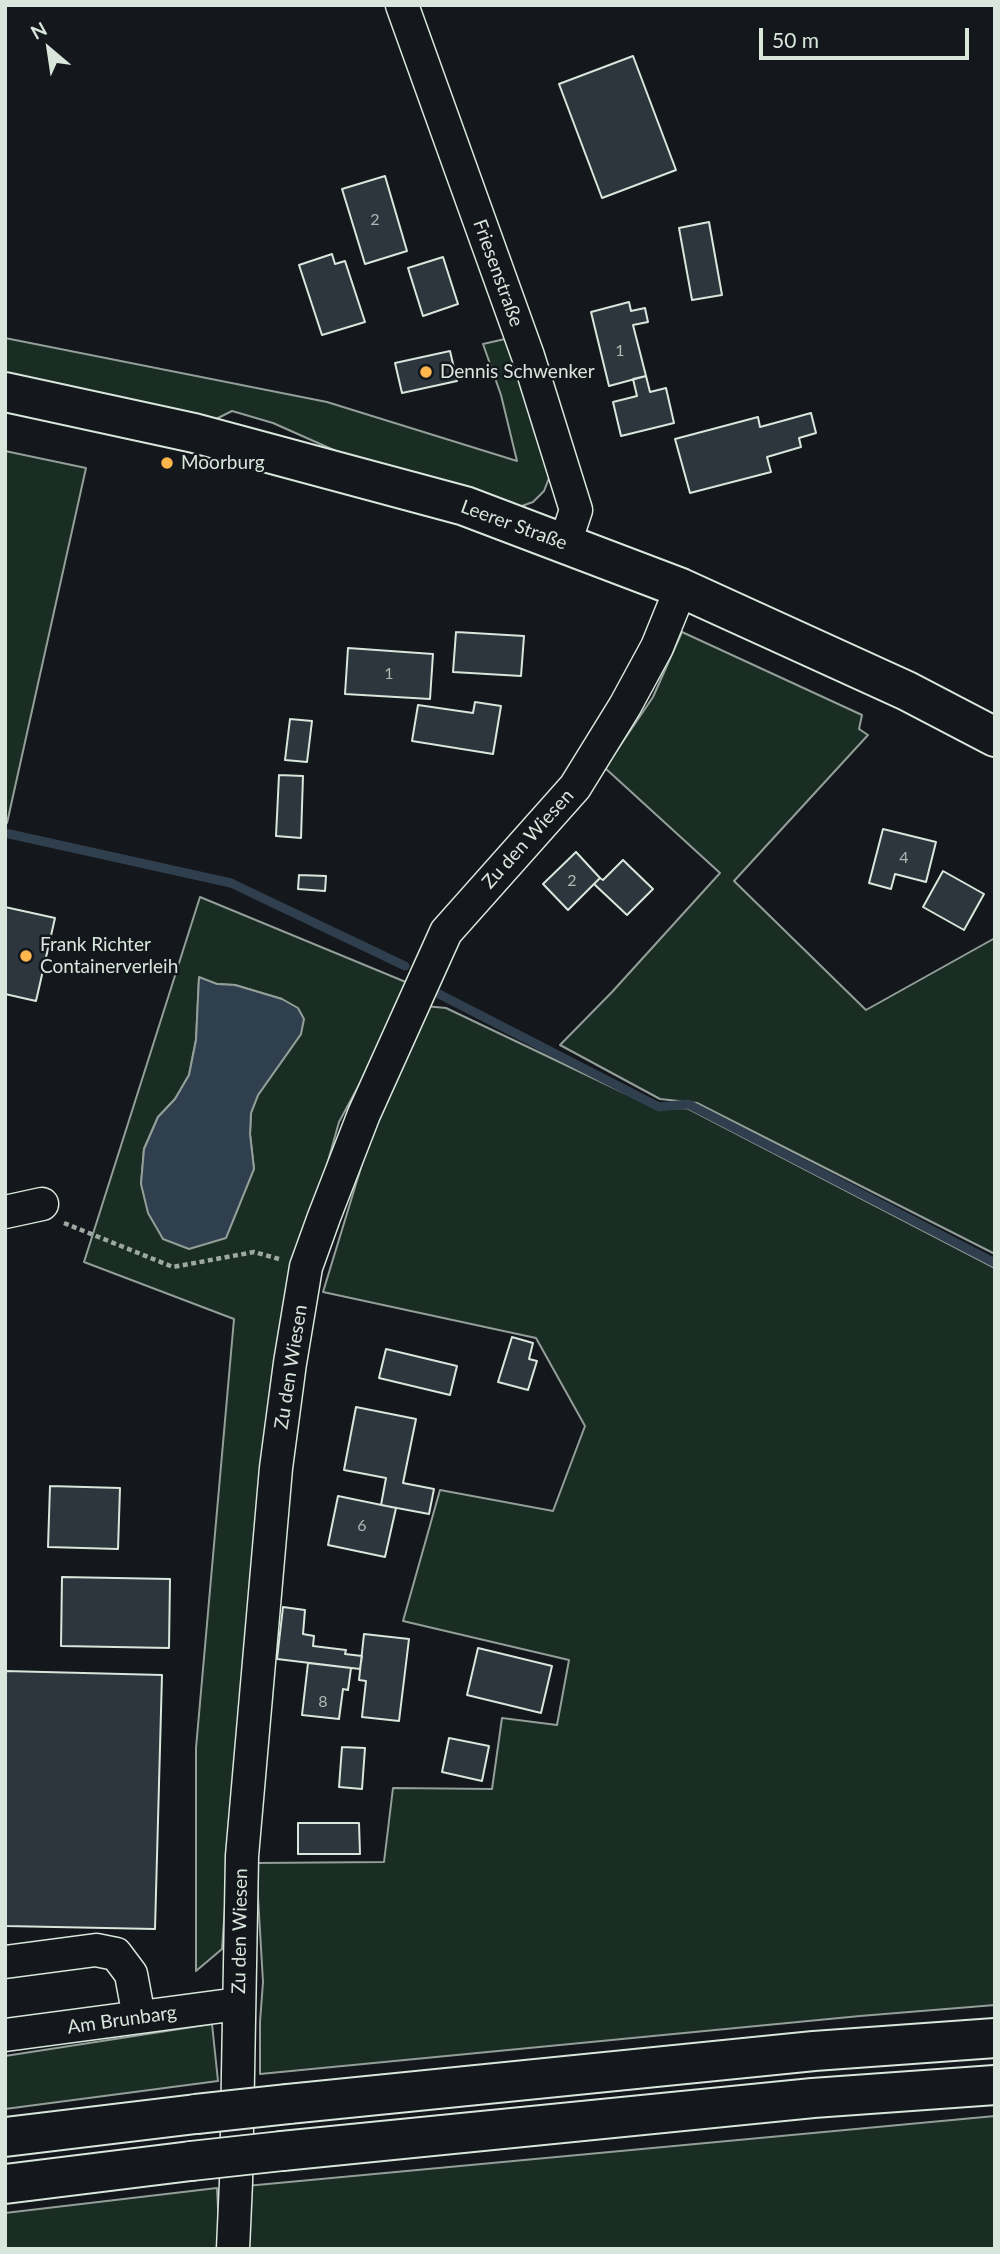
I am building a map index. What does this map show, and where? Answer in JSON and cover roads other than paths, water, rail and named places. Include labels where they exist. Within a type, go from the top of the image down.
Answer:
[{"type":"main road","name":"Leerer Straße","points":[[5,392],[194,433],[465,506],[681,588],[907,691],[995,737]]},
{"type":"main road","points":[[5,2137],[288,2104],[814,2050],[995,2038]]},
{"type":"main road","points":[[5,2184],[282,2151],[813,2098],[995,2085]]},
{"type":"street","name":"Friesenstraße","points":[[402,5],[528,356],[576,510],[565,543]]},
{"type":"street","name":"Zu den Wiesen","points":[[233,2249],[242,1856],[276,1468],[306,1267],[364,1114],[446,932],[575,787],[625,706],[657,646],[681,588]]},
{"type":"street","points":[[5,1212],[42,1204]]},
{"type":"street","points":[[5,1962],[96,1950],[116,1954],[131,1974],[139,2017]]},
{"type":"street","name":"Am Brunbarg","points":[[5,2035],[238,2004]]},
{"type":"water","points":[[199,977],[217,984],[235,985],[282,999],[298,1008],[304,1019],[301,1034],[258,1095],[251,1113],[250,1134],[254,1169],[226,1238],[189,1249],[163,1239],[148,1213],[141,1184],[144,1149],[158,1117],[175,1099],[189,1075],[196,1040]]},
{"type":"waterway","points":[[5,833],[231,883],[405,966]]},
{"type":"waterway","points":[[439,994],[659,1107],[688,1104],[995,1263]]},
{"type":"place","name":"Dennis Schwenker","points":[[426,372]]},
{"type":"place","name":"Moorburg","points":[[167,463]]},
{"type":"place","name":"Frank Richter Containerverleih","points":[[26,956]]}]
